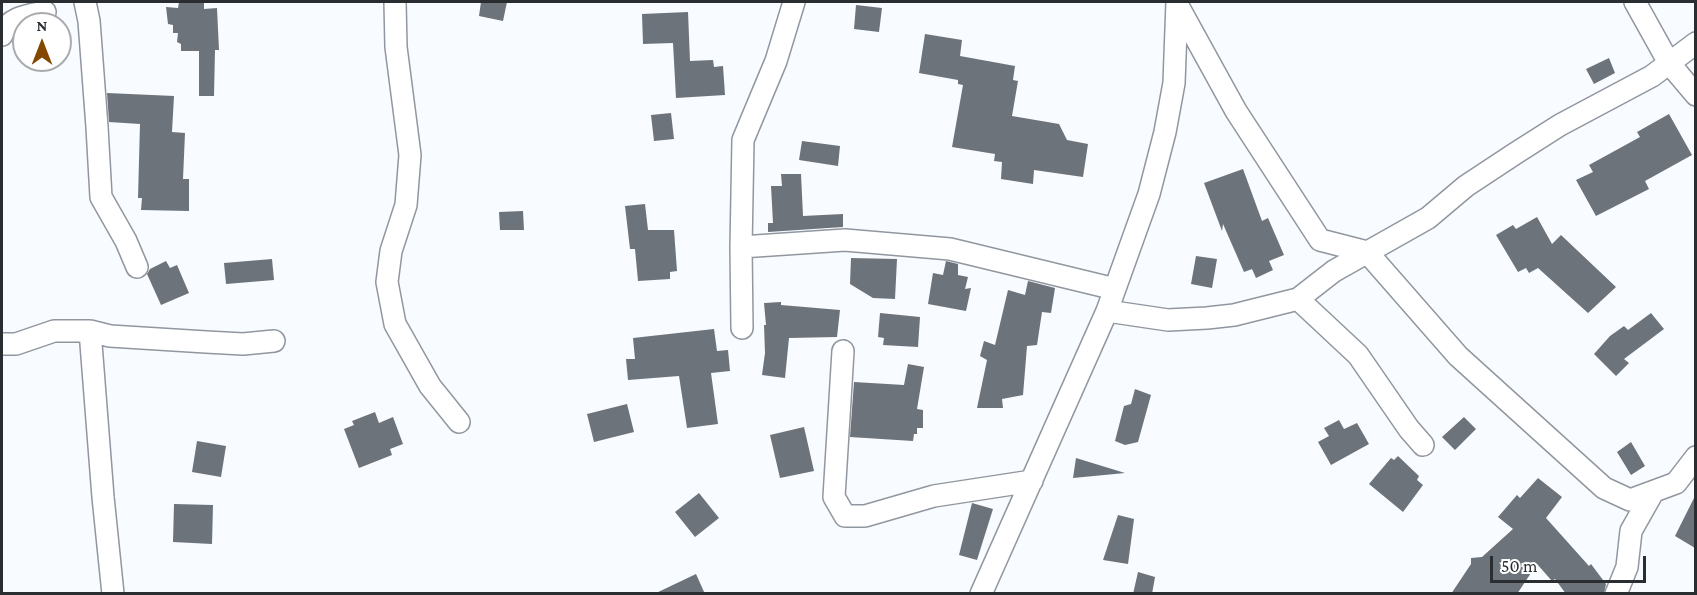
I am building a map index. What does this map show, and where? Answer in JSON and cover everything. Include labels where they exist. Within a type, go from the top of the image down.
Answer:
[{"type":"street","points":[[86,2],[96,106],[101,198],[126,241],[137,267]]},
{"type":"street","points":[[394,2],[396,47],[410,155],[406,205],[391,251],[387,282],[396,324],[430,387],[459,422]]},
{"type":"street","points":[[742,328],[743,140],[776,61],[794,2]]},
{"type":"street","points":[[1635,2],[1669,63],[1695,96]]},
{"type":"street","points":[[1177,3],[1236,111],[1320,240],[1367,252],[1458,356],[1604,488],[1630,500],[1676,483],[1695,457]]},
{"type":"street","points":[[981,594],[1107,311],[1149,194],[1171,107],[1177,3]]},
{"type":"street","points":[[2,35],[3,30],[12,22]]},
{"type":"street","points":[[1107,311],[1168,320],[1207,318],[1234,315],[1298,299],[1334,271],[1428,218],[1466,186],[1551,130],[1652,76],[1695,43]]},
{"type":"street","points":[[741,247],[844,240],[951,249],[1115,289]]},
{"type":"street","points":[[1298,299],[1358,355],[1422,445]]},
{"type":"street","points":[[2,345],[16,344],[54,331],[90,331],[110,336],[243,344],[274,341]]},
{"type":"street","points":[[90,331],[113,594]]},
{"type":"street","points":[[843,351],[834,497],[845,516],[865,516],[934,496],[1032,481]]},
{"type":"street","points":[[1617,594],[1627,567],[1631,531],[1653,492]]},
{"type":"building","points":[[179,2],[204,2],[204,9],[217,8],[219,50],[215,50],[214,96],[199,96],[199,51],[181,51],[181,44],[177,42],[178,33],[173,33],[173,25],[168,24],[166,7],[178,8]]},
{"type":"building","points":[[481,2],[507,2],[503,21],[479,16]]},
{"type":"building","points":[[856,5],[882,8],[879,32],[854,29]]},
{"type":"building","points":[[688,12],[690,61],[713,60],[714,67],[723,66],[725,95],[676,98],[673,43],[643,44],[642,14]]},
{"type":"building","points":[[925,34],[962,40],[960,56],[1015,66],[1013,80],[1018,81],[1012,116],[1059,124],[1067,140],[1088,144],[1083,177],[1034,170],[1033,184],[1001,179],[1002,162],[994,161],[995,154],[952,147],[963,85],[958,84],[958,80],[919,73]]},
{"type":"building","points":[[1609,58],[1615,73],[1594,84],[1586,69]]},
{"type":"building","points":[[107,93],[174,96],[172,132],[185,133],[183,179],[189,179],[189,211],[141,210],[142,198],[138,198],[140,124],[109,122]]},
{"type":"building","points":[[671,113],[674,139],[654,141],[651,115]]},
{"type":"building","points":[[1669,114],[1692,155],[1645,181],[1649,189],[1596,216],[1576,180],[1593,172],[1589,165],[1640,137],[1637,132]]},
{"type":"building","points":[[802,141],[840,146],[838,166],[799,160]]},
{"type":"building","points":[[1243,169],[1262,221],[1268,218],[1284,255],[1269,261],[1273,270],[1256,278],[1252,269],[1244,272],[1223,224],[1222,231],[1204,183]]},
{"type":"building","points":[[781,174],[801,174],[803,216],[843,214],[843,227],[768,232],[768,223],[773,223],[771,186],[782,186]]},
{"type":"building","points":[[645,204],[648,230],[674,230],[677,271],[670,272],[670,279],[638,281],[635,249],[630,249],[625,206]]},
{"type":"building","points":[[523,211],[524,230],[500,230],[499,212]]},
{"type":"building","points":[[1537,217],[1552,244],[1561,235],[1616,287],[1588,313],[1538,268],[1529,273],[1526,268],[1518,272],[1496,235],[1513,225],[1516,229]]},
{"type":"building","points":[[1196,256],[1217,259],[1212,288],[1191,284]]},
{"type":"building","points":[[851,258],[897,259],[895,299],[873,298],[850,284]]},
{"type":"building","points":[[272,259],[274,280],[226,284],[224,263]]},
{"type":"building","points":[[166,261],[170,268],[177,265],[189,293],[161,305],[147,274],[150,269]]},
{"type":"building","points":[[946,261],[958,264],[958,275],[968,277],[965,289],[971,288],[966,311],[928,304],[933,273],[943,275]]},
{"type":"building","points":[[1028,281],[1055,288],[1051,313],[1042,312],[1037,345],[1027,346],[1023,395],[1002,399],[1003,408],[977,408],[987,360],[980,356],[984,341],[995,345],[1008,290],[1025,295]]},
{"type":"building","points":[[781,302],[781,305],[840,310],[837,337],[789,338],[785,378],[762,375],[765,353],[764,325],[766,325],[764,303]]},
{"type":"building","points":[[880,313],[920,317],[918,347],[883,345],[884,338],[878,337]]},
{"type":"building","points":[[1651,313],[1664,329],[1624,359],[1629,363],[1616,376],[1594,354],[1610,336],[1624,326],[1628,330]]},
{"type":"building","points":[[714,329],[717,351],[728,350],[730,371],[711,373],[718,424],[687,428],[679,376],[628,380],[626,359],[635,359],[633,338]]},
{"type":"building","points":[[908,364],[924,367],[917,409],[923,410],[923,428],[917,428],[913,441],[850,437],[854,382],[904,385]]},
{"type":"building","points":[[1135,389],[1151,395],[1138,442],[1125,445],[1115,441],[1124,406],[1131,404]]},
{"type":"building","points":[[627,404],[634,432],[594,442],[587,414]]},
{"type":"building","points":[[375,412],[379,423],[393,417],[403,444],[390,449],[392,455],[359,468],[344,429],[354,425],[352,421]]},
{"type":"building","points":[[1464,417],[1476,429],[1455,450],[1442,437]]},
{"type":"building","points":[[1339,420],[1344,429],[1357,423],[1369,444],[1331,465],[1318,442],[1329,436],[1324,428]]},
{"type":"building","points":[[804,427],[814,471],[780,478],[770,435]]},
{"type":"building","points":[[197,441],[226,446],[221,477],[192,472]]},
{"type":"building","points":[[1631,442],[1645,466],[1631,475],[1617,452]]},
{"type":"building","points":[[1398,456],[1419,476],[1417,480],[1423,485],[1403,512],[1369,484],[1391,458],[1394,460]]},
{"type":"building","points":[[1076,458],[1125,473],[1073,478]]},
{"type":"building","points":[[1538,478],[1562,497],[1546,518],[1589,566],[1591,564],[1606,584],[1604,594],[1566,594],[1555,579],[1552,581],[1537,564],[1517,594],[1451,594],[1471,564],[1471,558],[1482,557],[1513,529],[1498,517],[1517,495],[1520,498]]},
{"type":"building","points":[[699,493],[719,518],[695,537],[675,512]]},
{"type":"building","points":[[1695,496],[1695,548],[1675,536]]},
{"type":"building","points":[[972,503],[993,509],[977,560],[959,555]]},
{"type":"building","points":[[174,504],[213,505],[212,544],[173,542]]},
{"type":"building","points":[[1118,515],[1134,519],[1128,564],[1103,560]]},
{"type":"building","points":[[1138,572],[1155,577],[1152,594],[1133,594]]},
{"type":"building","points":[[696,574],[705,594],[654,594]]}]
